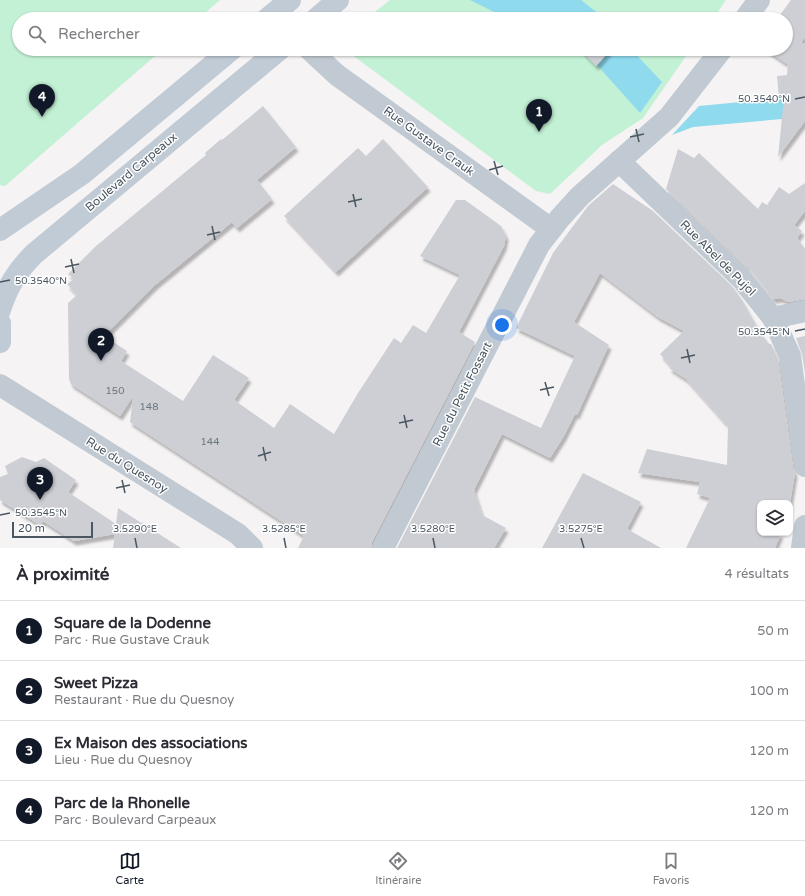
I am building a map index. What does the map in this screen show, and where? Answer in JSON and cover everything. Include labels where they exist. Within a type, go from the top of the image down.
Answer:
[{"type":"main road","points":[[275,12],[290,0]]},
{"type":"main road","points":[[324,12],[338,0]]},
{"type":"main road","points":[[0,230],[82,174],[224,56]]},
{"type":"main road","name":"Boulevard Carpeaux","points":[[0,310],[14,276],[38,250],[272,56]]},
{"type":"main road","points":[[0,323],[0,342]]},
{"type":"street","points":[[750,12],[759,0]]},
{"type":"street","name":"Rue Gustave Crauk","points":[[317,56],[337,75],[551,229]]},
{"type":"street","name":"Rue du Petit Fossart","points":[[384,548],[530,260],[551,229],[580,196],[669,117],[717,56]]},
{"type":"street","name":"Rue Abel de Pujol","points":[[619,162],[741,278],[773,318],[790,356],[805,466]]},
{"type":"street","points":[[773,318],[805,311]]},
{"type":"street","name":"Rue du Quesnoy","points":[[0,385],[238,534],[252,548]]},
{"type":"street","points":[[802,548],[805,526]]},
{"type":"green space","points":[[0,0],[220,0],[206,12],[12,12],[12,56],[155,56],[5,186],[0,185]]},
{"type":"green space","points":[[390,0],[726,0],[718,12],[375,12]]},
{"type":"green space","points":[[353,56],[686,56],[643,118],[602,145],[550,194],[536,191]]},
{"type":"water","points":[[470,0],[581,0],[596,12],[586,12],[494,12]]},
{"type":"water","points":[[605,56],[638,56],[662,82],[640,113],[597,65]]},
{"type":"water","points":[[805,96],[805,117],[693,127],[672,135],[699,106]]},
{"type":"building","points":[[791,0],[805,0],[805,37],[801,43],[805,43],[805,121],[778,157],[784,97],[779,98],[777,76],[787,75],[788,63],[787,64],[775,56],[793,56],[793,12],[782,12]]},
{"type":"building","points":[[587,56],[605,56],[596,66]]},
{"type":"building","points":[[263,106],[296,147],[257,180],[272,199],[237,228],[232,222],[155,285],[104,336],[127,351],[121,361],[183,401],[213,355],[249,378],[234,400],[274,428],[290,404],[334,434],[358,393],[394,338],[401,343],[413,325],[426,333],[460,275],[420,256],[456,200],[465,200],[501,226],[506,236],[504,246],[459,332],[475,342],[372,542],[371,548],[298,548],[304,536],[130,422],[133,396],[120,416],[71,384],[69,379],[68,303],[77,295],[67,284],[74,279],[68,274],[96,246],[206,155],[205,153],[221,139],[222,140]]},
{"type":"building","points":[[383,139],[428,187],[336,272],[284,216],[358,148],[366,156]]},
{"type":"building","points":[[678,149],[694,158],[699,153],[758,209],[762,202],[767,205],[779,187],[789,194],[805,183],[805,211],[794,225],[802,231],[797,238],[805,249],[805,299],[788,302],[781,298],[773,299],[750,269],[666,189]]},
{"type":"building","points":[[613,184],[653,211],[732,286],[742,300],[760,332],[769,344],[771,344],[778,359],[793,468],[795,473],[790,500],[757,500],[757,536],[780,536],[775,548],[686,548],[710,498],[697,494],[700,482],[638,473],[647,449],[727,465],[728,426],[686,379],[669,368],[671,366],[660,354],[684,331],[658,317],[600,273],[574,322],[609,345],[577,415],[575,414],[564,436],[550,458],[502,434],[474,490],[482,515],[506,528],[494,548],[397,548],[475,397],[541,428],[575,356],[516,328],[553,253],[588,206]]},
{"type":"building","points":[[805,336],[805,373],[802,354],[796,338]]},
{"type":"building","points":[[22,457],[36,462],[44,458],[76,480],[68,492],[116,524],[118,508],[181,548],[113,548],[115,534],[74,541],[43,521],[40,525],[0,500],[0,477],[8,474],[5,466]]},
{"type":"building","points":[[583,473],[641,502],[627,529],[661,548],[542,548]]},
{"type":"place","name":"Parc de la Rhonelle","points":[[42,117]]},
{"type":"place","name":"Square de la Dodenne","points":[[539,132]]},
{"type":"place","name":"Sweet Pizza","points":[[101,361]]},
{"type":"place","name":"Ex Maison des associations","points":[[40,500]]}]
